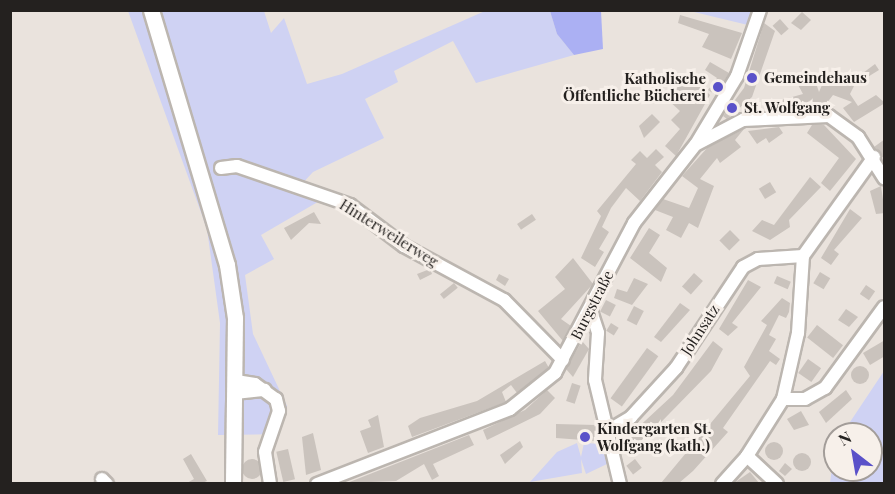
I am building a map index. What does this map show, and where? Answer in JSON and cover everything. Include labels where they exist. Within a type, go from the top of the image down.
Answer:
[{"type":"main road","points":[[151,10],[219,227],[235,318],[236,387],[233,483]]},
{"type":"street","name":"Burgstraße","points":[[318,483],[510,409],[534,393],[563,360],[591,311],[634,223],[696,144],[736,76],[760,10]]},
{"type":"street","points":[[696,144],[743,120],[811,114],[844,123],[874,158],[885,178]]},
{"type":"street","points":[[722,483],[747,456],[783,399],[798,333],[803,256],[874,158]]},
{"type":"street","name":"Hinterweilerweg","points":[[222,168],[237,166],[350,205],[404,246],[510,305],[563,360]]},
{"type":"street","name":"Johnsatz","points":[[608,431],[631,417],[676,368],[742,267],[758,259],[803,256]]},
{"type":"street","points":[[783,399],[805,399],[825,388],[885,307]]},
{"type":"street","points":[[591,311],[598,333],[595,380],[620,483]]},
{"type":"street","points":[[236,387],[265,390],[279,411],[265,452],[270,483]]},
{"type":"street","points":[[747,456],[777,483]]},
{"type":"shaded area","points":[[128,11],[264,11],[271,33],[284,18],[307,84],[342,74],[485,11],[550,11],[557,34],[574,55],[476,83],[453,41],[394,71],[398,82],[365,99],[384,138],[313,172],[299,187],[328,196],[261,235],[274,259],[245,275],[253,334],[287,406],[279,434],[218,435],[220,323],[207,229]]},
{"type":"shaded area","points":[[550,11],[601,11],[603,49],[574,55],[557,34]]},
{"type":"shaded area","points":[[690,11],[760,11],[752,26]]},
{"type":"shaded area","points":[[884,371],[884,483],[830,483],[883,482],[883,422],[850,422]]},
{"type":"shaded area","points":[[577,443],[581,457],[584,443],[601,444],[607,464],[586,474],[581,459],[582,473],[530,482],[557,452]]},
{"type":"building","points":[[802,12],[811,20],[801,30],[791,23]]},
{"type":"building","points":[[680,15],[742,33],[731,59],[702,47],[709,34],[678,23]]},
{"type":"building","points":[[780,19],[789,29],[781,35],[773,26]]},
{"type":"building","points":[[764,23],[775,31],[752,97],[727,119],[723,116],[744,88]]},
{"type":"building","points":[[710,62],[729,73],[716,95],[708,90],[717,78],[705,70]]},
{"type":"building","points":[[875,64],[879,70],[866,78],[863,73]]},
{"type":"building","points":[[688,73],[710,95],[676,156],[665,146],[680,129],[671,120],[680,111],[668,100]]},
{"type":"building","points":[[813,74],[819,92],[825,78],[840,80],[854,86],[850,94],[858,106],[876,95],[885,103],[854,122],[843,108],[852,102],[833,95],[823,108],[813,108],[811,100],[796,109],[778,110],[774,102],[803,94],[797,83]]},
{"type":"building","points":[[652,114],[660,122],[644,138],[639,126]]},
{"type":"building","points":[[812,125],[824,125],[856,159],[830,191],[821,183],[839,158],[807,133]]},
{"type":"building","points":[[779,127],[783,133],[769,143],[766,138],[757,144],[748,131]]},
{"type":"building","points":[[744,129],[735,140],[741,147],[720,163],[717,158],[700,179],[714,186],[698,228],[689,223],[681,238],[666,230],[673,217],[655,210],[663,199],[689,208],[698,188],[682,176],[708,147]]},
{"type":"building","points":[[885,139],[885,160],[874,147]]},
{"type":"building","points":[[656,149],[664,157],[655,165],[662,172],[640,201],[626,188],[611,208],[602,227],[609,232],[599,249],[604,252],[595,267],[581,258],[601,216],[597,211],[636,164],[631,160],[640,151],[647,158]]},
{"type":"building","points":[[810,177],[821,187],[789,220],[790,227],[770,240],[752,231],[762,220],[774,225]]},
{"type":"building","points":[[770,182],[776,192],[765,199],[759,189]]},
{"type":"building","points":[[881,186],[885,213],[876,214],[870,191]]},
{"type":"building","points":[[850,209],[862,218],[834,250],[839,254],[831,265],[821,258]]},
{"type":"building","points":[[314,212],[321,224],[309,223],[291,240],[284,228]]},
{"type":"building","points":[[532,214],[536,220],[521,230],[517,224]]},
{"type":"building","points":[[649,228],[660,235],[649,253],[667,268],[661,282],[630,258]]},
{"type":"building","points":[[730,230],[740,240],[729,251],[719,241]]},
{"type":"building","points":[[573,258],[593,284],[561,319],[571,326],[563,341],[538,311],[565,289],[555,277]]},
{"type":"building","points":[[430,269],[432,274],[420,280],[417,274]]},
{"type":"building","points":[[820,272],[830,278],[824,289],[813,283]]},
{"type":"building","points":[[694,273],[703,281],[691,294],[682,286]]},
{"type":"building","points":[[499,274],[509,279],[505,286],[496,280]]},
{"type":"building","points":[[777,276],[791,282],[788,289],[774,283]]},
{"type":"building","points":[[634,278],[648,284],[632,305],[614,298],[617,289],[627,292]]},
{"type":"building","points":[[748,280],[761,287],[732,323],[738,327],[728,336],[719,329]]},
{"type":"building","points":[[454,283],[458,288],[444,299],[440,294]]},
{"type":"building","points":[[866,285],[875,291],[869,300],[860,294]]},
{"type":"building","points":[[782,298],[790,303],[789,312],[786,318],[779,315],[769,335],[776,339],[769,351],[780,359],[776,365],[770,361],[723,428],[728,432],[693,471],[679,483],[661,483],[750,376],[744,367],[767,325],[761,321]]},
{"type":"building","points":[[606,300],[616,305],[610,317],[600,312]]},
{"type":"building","points":[[680,303],[690,310],[661,342],[654,337]]},
{"type":"building","points":[[634,306],[644,311],[637,325],[627,320]]},
{"type":"building","points":[[846,309],[858,317],[849,327],[838,320]]},
{"type":"building","points":[[611,323],[619,328],[614,335],[606,331]]},
{"type":"building","points":[[817,325],[843,345],[833,358],[807,338]]},
{"type":"building","points":[[885,340],[885,356],[870,365],[863,353]]},
{"type":"building","points":[[582,341],[589,349],[573,377],[566,369]]},
{"type":"building","points":[[713,341],[723,349],[711,371],[628,456],[619,445],[673,395]]},
{"type":"building","points":[[647,348],[658,356],[622,406],[611,398]]},
{"type":"building","points":[[808,359],[821,368],[811,382],[798,373]]},
{"type":"building","points":[[545,361],[549,368],[517,393],[511,385],[502,392],[506,402],[412,437],[408,426],[420,418],[477,401]]},
{"type":"building","points":[[860,366],[866,369],[869,375],[866,381],[860,384],[854,381],[851,375],[854,369]]},
{"type":"building","points":[[572,383],[581,386],[575,404],[566,401]]},
{"type":"building","points":[[547,390],[555,398],[540,414],[487,440],[483,430],[525,410]]},
{"type":"building","points":[[846,390],[852,399],[827,422],[819,412]]},
{"type":"building","points":[[801,411],[809,425],[794,430],[787,419]]},
{"type":"building","points":[[378,415],[384,447],[368,453],[360,431],[371,427],[368,420]]},
{"type":"building","points":[[556,424],[596,425],[596,441],[556,438]]},
{"type":"building","points":[[313,433],[321,470],[306,475],[302,437]]},
{"type":"building","points":[[469,435],[474,445],[433,464],[439,476],[432,480],[424,464],[396,481],[347,483]]},
{"type":"building","points":[[520,441],[523,447],[505,464],[500,455]]},
{"type":"building","points":[[770,442],[778,442],[783,447],[781,458],[770,460],[765,455],[765,447]]},
{"type":"building","points":[[288,449],[295,479],[283,482],[276,452]]},
{"type":"building","points":[[802,453],[808,456],[811,462],[808,468],[802,471],[796,468],[793,462],[796,456]]},
{"type":"building","points":[[191,454],[207,481],[187,483],[194,479],[183,459]]},
{"type":"building","points":[[252,459],[259,462],[262,469],[259,476],[252,479],[245,476],[242,469],[245,462]]},
{"type":"building","points":[[635,459],[642,468],[633,474],[626,466]]},
{"type":"building","points":[[785,463],[792,469],[785,476],[779,471]]},
{"type":"building","points":[[750,472],[759,483],[734,483]]},
{"type":"place","name":"Gemeindehaus","points":[[752,78]]},
{"type":"place","name":"Katholische Öffentliche Bücherei","points":[[718,87]]},
{"type":"place","name":"St. Wolfgang","points":[[732,108]]},
{"type":"place","name":"Kindergarten St. Wolfgang (kath.)","points":[[585,437]]}]
